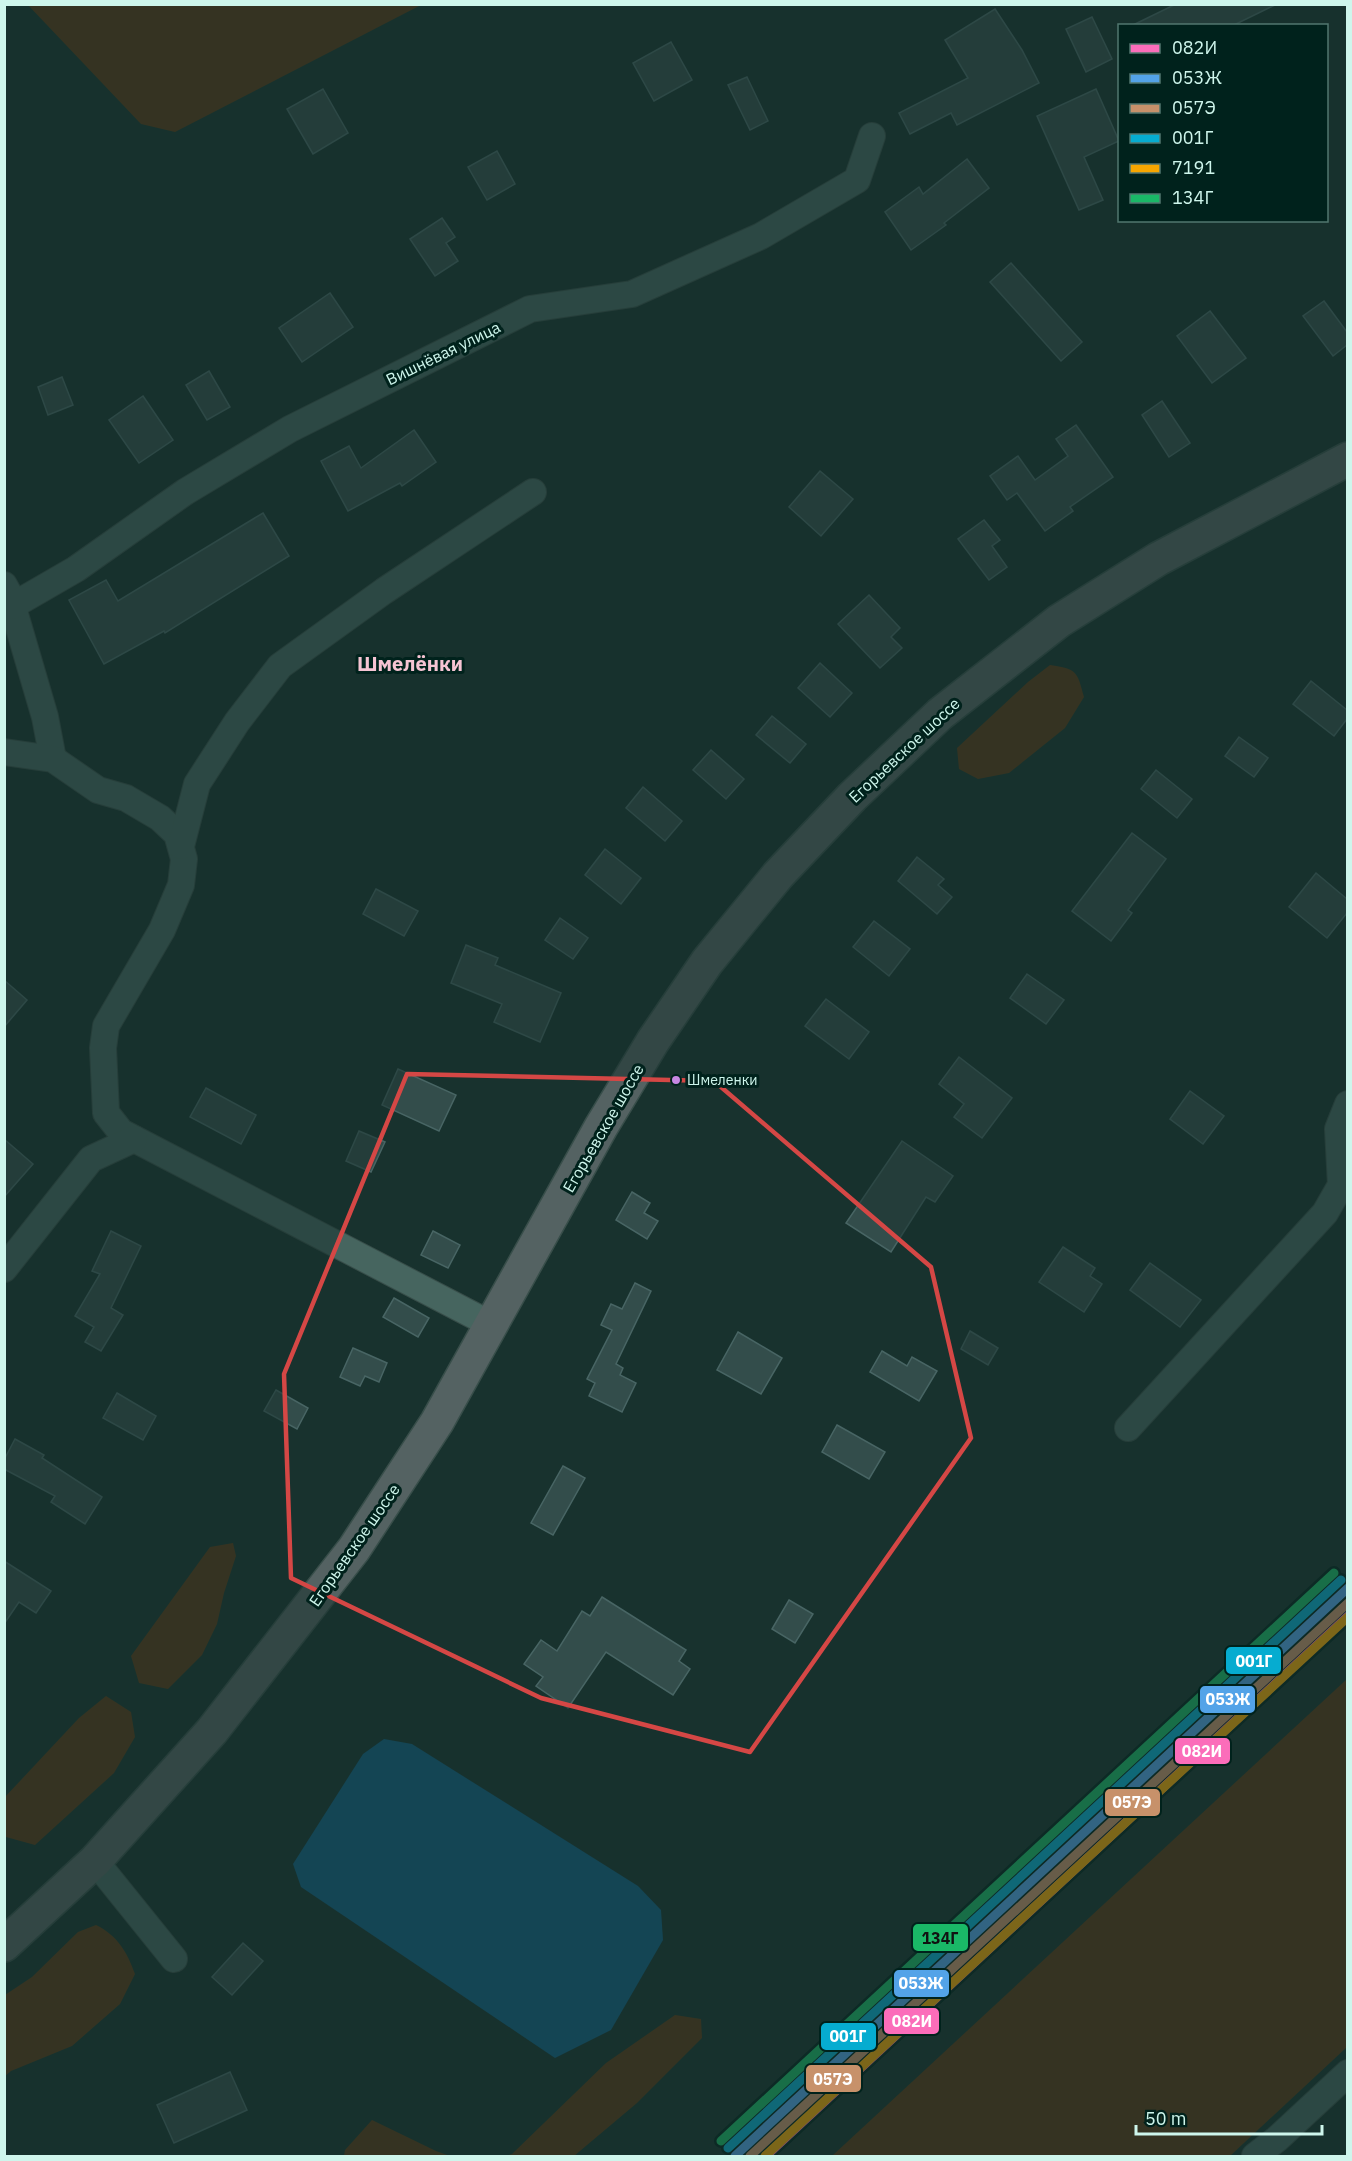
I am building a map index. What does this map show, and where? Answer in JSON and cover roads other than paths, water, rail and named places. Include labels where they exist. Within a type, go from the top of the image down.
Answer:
[{"type":"main road","name":"Егорьевское шоссе","points":[[4,1945],[95,1861],[212,1731],[354,1549],[437,1422],[601,1127],[660,1031],[707,962],[778,875],[852,797],[940,714],[1059,621],[1158,559],[1347,459]]},
{"type":"street","name":"Вишнёвая улица","points":[[8,596],[76,569],[185,492],[290,429],[530,309],[632,294],[760,236],[857,180],[872,136]]},
{"type":"street","points":[[181,846],[197,784],[237,722],[280,666],[384,591],[533,492]]},
{"type":"street","points":[[8,596],[45,717],[53,759]]},
{"type":"street","points":[[4,752],[53,759],[98,790],[126,798],[160,818],[177,834],[181,846],[184,859],[181,885],[170,912],[162,930],[106,1026],[103,1048],[106,1113],[121,1132],[492,1326]]},
{"type":"street","points":[[1128,1428],[1325,1213],[1341,1185],[1338,1129],[1347,1104]]},
{"type":"street","points":[[4,1269],[91,1159],[134,1138]]},
{"type":"street","points":[[95,1861],[174,1959]]},
{"type":"street","points":[[1255,2157],[1347,2073]]},
{"type":"water","points":[[384,1739],[412,1744],[638,1886],[661,1910],[663,1940],[611,2030],[555,2058],[301,1887],[293,1864],[363,1754]]},
{"type":"place","name":"Шмеленки","points":[[676,1080]]},
{"type":"district","name":"Шмелёнки","points":[[410,663]]}]
